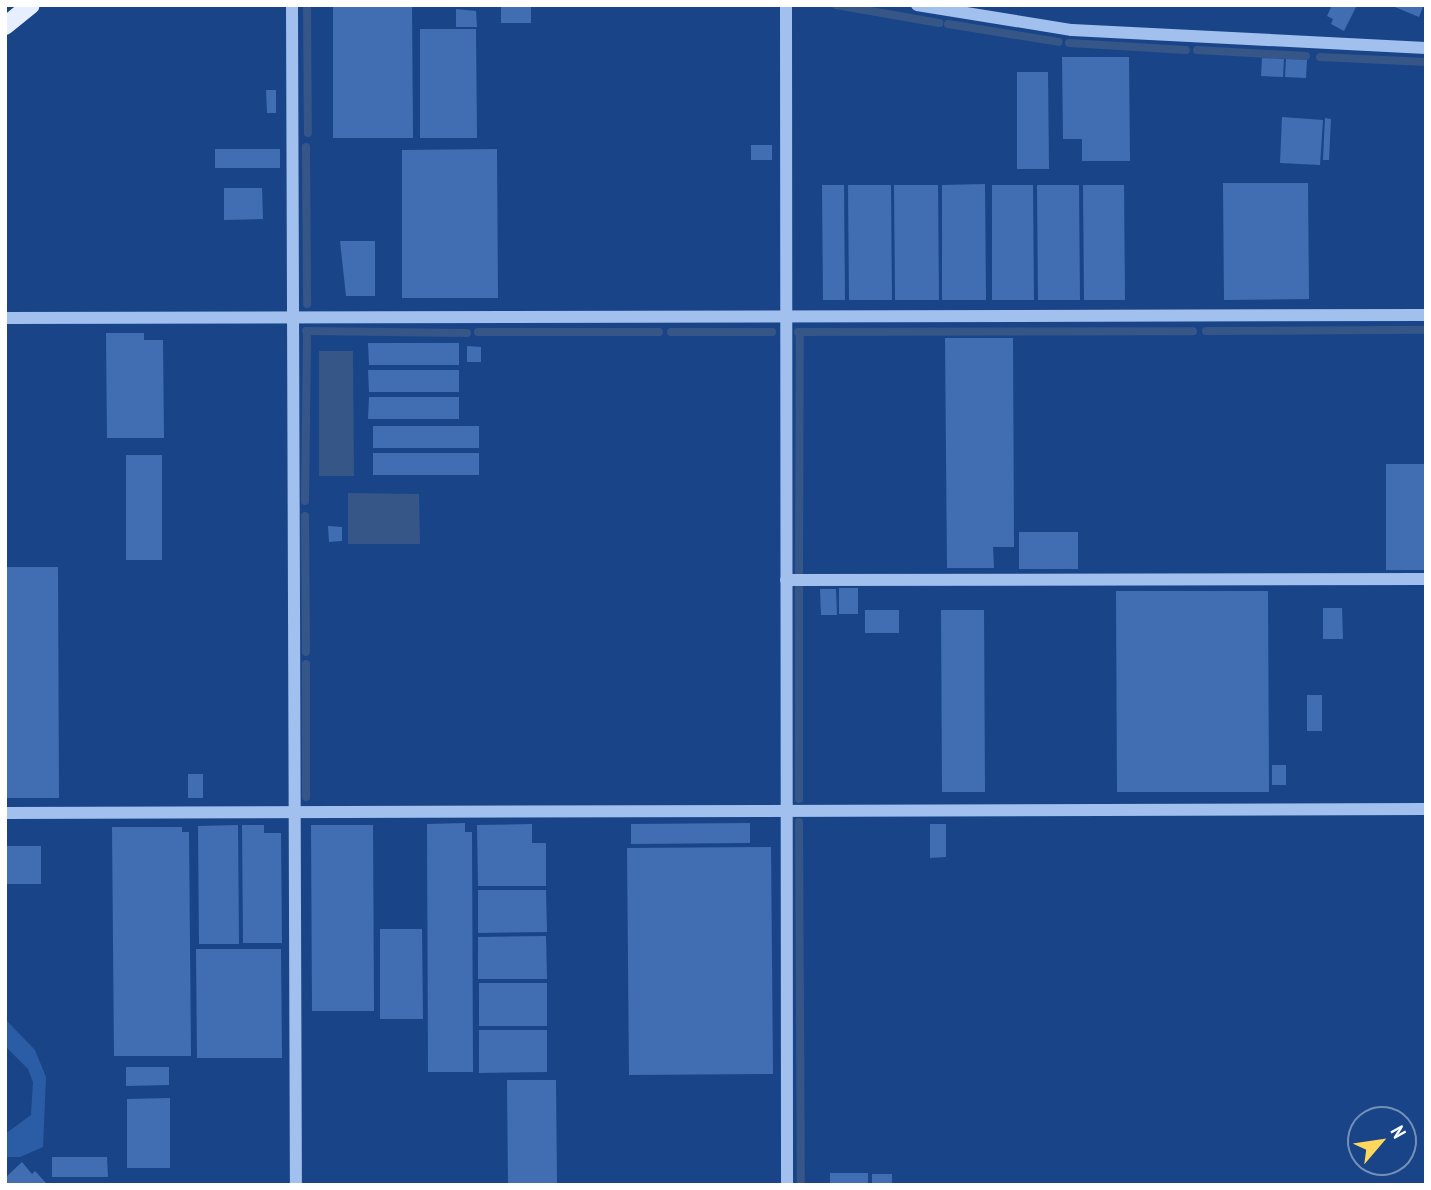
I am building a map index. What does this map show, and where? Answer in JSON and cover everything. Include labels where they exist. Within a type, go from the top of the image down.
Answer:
[{"type":"main road","points":[[5,26],[31,5]]},
{"type":"street","points":[[292,5],[296,1185]]},
{"type":"street","points":[[786,5],[787,1185]]},
{"type":"street","points":[[917,5],[1072,30],[1426,48]]},
{"type":"street","points":[[5,318],[1426,315]]},
{"type":"street","points":[[786,580],[1426,579]]},
{"type":"street","points":[[5,813],[1426,809]]},
{"type":"shaded area","points":[[319,351],[353,351],[354,476],[319,476]]},
{"type":"shaded area","points":[[348,493],[419,494],[420,544],[348,544]]},
{"type":"shaded area","points":[[5,1019],[35,1050],[46,1077],[43,1147],[20,1157],[5,1157],[5,1134],[31,1115],[33,1082],[28,1069],[5,1046]]},
{"type":"building","points":[[333,5],[412,5],[413,138],[333,138]]},
{"type":"building","points":[[501,5],[531,5],[531,23],[501,23]]},
{"type":"building","points":[[1332,5],[1357,5],[1344,31],[1331,24],[1333,19],[1327,16]]},
{"type":"building","points":[[1390,5],[1424,5],[1419,17]]},
{"type":"building","points":[[456,9],[476,11],[477,27],[456,27]]},
{"type":"building","points":[[420,29],[476,29],[477,138],[420,138]]},
{"type":"building","points":[[1062,57],[1129,57],[1130,161],[1082,161],[1082,139],[1063,139]]},
{"type":"building","points":[[1262,58],[1284,59],[1283,77],[1261,76]]},
{"type":"building","points":[[1286,59],[1307,60],[1306,78],[1285,77]]},
{"type":"building","points":[[1017,72],[1048,72],[1049,169],[1017,169]]},
{"type":"building","points":[[266,90],[276,90],[276,113],[267,113]]},
{"type":"building","points":[[1282,117],[1323,120],[1320,165],[1280,163]]},
{"type":"building","points":[[1325,118],[1331,119],[1329,160],[1323,160]]},
{"type":"building","points":[[751,145],[772,145],[772,160],[751,160]]},
{"type":"building","points":[[215,149],[280,149],[280,168],[215,168]]},
{"type":"building","points":[[497,149],[498,298],[402,298],[402,150]]},
{"type":"building","points":[[1223,183],[1308,183],[1309,299],[1224,300]]},
{"type":"building","points":[[985,184],[986,300],[942,300],[942,185]]},
{"type":"building","points":[[822,185],[844,185],[845,300],[823,300]]},
{"type":"building","points":[[848,185],[891,185],[892,300],[849,300]]},
{"type":"building","points":[[894,185],[938,185],[939,300],[895,300]]},
{"type":"building","points":[[992,185],[1033,185],[1034,300],[992,300]]},
{"type":"building","points":[[1037,185],[1079,185],[1080,300],[1038,300]]},
{"type":"building","points":[[1083,185],[1124,185],[1125,300],[1084,300]]},
{"type":"building","points":[[224,188],[262,188],[263,219],[224,220]]},
{"type":"building","points":[[340,241],[375,241],[375,296],[346,296]]},
{"type":"building","points":[[106,333],[144,333],[144,340],[163,340],[164,438],[107,438]]},
{"type":"building","points":[[945,338],[1013,338],[1014,547],[993,547],[994,568],[947,568]]},
{"type":"building","points":[[368,343],[459,343],[459,365],[369,365]]},
{"type":"building","points":[[467,346],[481,347],[481,362],[467,362]]},
{"type":"building","points":[[368,370],[459,370],[459,392],[369,392]]},
{"type":"building","points":[[369,397],[459,397],[459,419],[368,419]]},
{"type":"building","points":[[373,426],[479,426],[479,448],[373,448]]},
{"type":"building","points":[[373,453],[479,453],[479,475],[373,475]]},
{"type":"building","points":[[126,455],[162,455],[162,560],[126,560]]},
{"type":"building","points":[[1386,464],[1426,464],[1426,570],[1386,570]]},
{"type":"building","points":[[328,526],[342,527],[342,541],[329,542]]},
{"type":"building","points":[[1019,532],[1078,532],[1078,569],[1019,569]]},
{"type":"building","points":[[5,567],[58,567],[59,798],[5,798]]},
{"type":"building","points":[[839,588],[858,588],[858,614],[839,614]]},
{"type":"building","points":[[820,589],[836,589],[837,615],[821,615]]},
{"type":"building","points":[[1116,591],[1268,591],[1269,792],[1117,792]]},
{"type":"building","points":[[1323,608],[1342,608],[1343,639],[1323,639]]},
{"type":"building","points":[[865,610],[899,610],[899,633],[865,633]]},
{"type":"building","points":[[941,610],[984,610],[985,792],[942,792]]},
{"type":"building","points":[[1307,695],[1322,695],[1322,731],[1307,731]]},
{"type":"building","points":[[1272,765],[1286,765],[1286,785],[1272,785]]},
{"type":"building","points":[[188,774],[203,774],[203,798],[188,798]]},
{"type":"building","points":[[465,823],[465,832],[472,832],[473,1072],[428,1072],[427,824]]},
{"type":"building","points":[[750,823],[750,843],[631,844],[631,824]]},
{"type":"building","points":[[532,824],[532,843],[546,843],[546,886],[478,886],[477,825]]},
{"type":"building","points":[[930,824],[946,824],[946,857],[930,858]]},
{"type":"building","points":[[238,825],[239,944],[199,944],[198,826]]},
{"type":"building","points":[[242,825],[264,825],[264,833],[281,833],[282,943],[243,943]]},
{"type":"building","points":[[311,825],[373,825],[374,1011],[312,1011]]},
{"type":"building","points":[[112,827],[182,827],[182,832],[189,832],[191,1056],[114,1056]]},
{"type":"building","points":[[5,846],[41,846],[41,884],[5,884]]},
{"type":"building","points":[[771,847],[773,1074],[629,1075],[627,848]]},
{"type":"building","points":[[478,890],[546,890],[547,932],[478,933]]},
{"type":"building","points":[[380,929],[422,929],[423,1019],[380,1019]]},
{"type":"building","points":[[546,936],[547,979],[478,979],[478,937]]},
{"type":"building","points":[[196,949],[281,949],[282,1058],[197,1058]]},
{"type":"building","points":[[479,983],[547,983],[547,1026],[479,1026]]},
{"type":"building","points":[[479,1030],[547,1030],[547,1072],[479,1073]]},
{"type":"building","points":[[126,1067],[169,1067],[169,1085],[126,1086]]},
{"type":"building","points":[[507,1080],[556,1080],[557,1185],[508,1185]]},
{"type":"building","points":[[170,1098],[170,1168],[127,1168],[127,1099]]},
{"type":"building","points":[[52,1157],[107,1157],[108,1177],[52,1177]]},
{"type":"building","points":[[22,1162],[32,1174],[35,1171],[48,1185],[6,1185],[5,1178]]},
{"type":"building","points":[[830,1173],[868,1173],[868,1185],[830,1185]]},
{"type":"building","points":[[872,1174],[892,1174],[892,1185],[872,1185]]},
{"type":"waterway","points":[[307,5],[308,133]]},
{"type":"waterway","points":[[836,5],[939,23]]},
{"type":"waterway","points":[[948,24],[1059,42]]},
{"type":"waterway","points":[[1069,43],[1186,50]]},
{"type":"waterway","points":[[1197,50],[1306,56]]},
{"type":"waterway","points":[[1320,57],[1426,62]]},
{"type":"waterway","points":[[306,147],[307,304]]},
{"type":"waterway","points":[[1206,331],[1426,330]]},
{"type":"waterway","points":[[306,331],[467,333]]},
{"type":"waterway","points":[[798,332],[1193,331]]},
{"type":"waterway","points":[[478,332],[659,332]]},
{"type":"waterway","points":[[671,332],[772,332]]},
{"type":"waterway","points":[[799,572],[800,332]]},
{"type":"waterway","points":[[305,501],[307,333]]},
{"type":"waterway","points":[[305,516],[306,652]]},
{"type":"waterway","points":[[799,588],[799,799]]},
{"type":"waterway","points":[[306,664],[306,797]]},
{"type":"waterway","points":[[799,822],[801,1185]]}]
